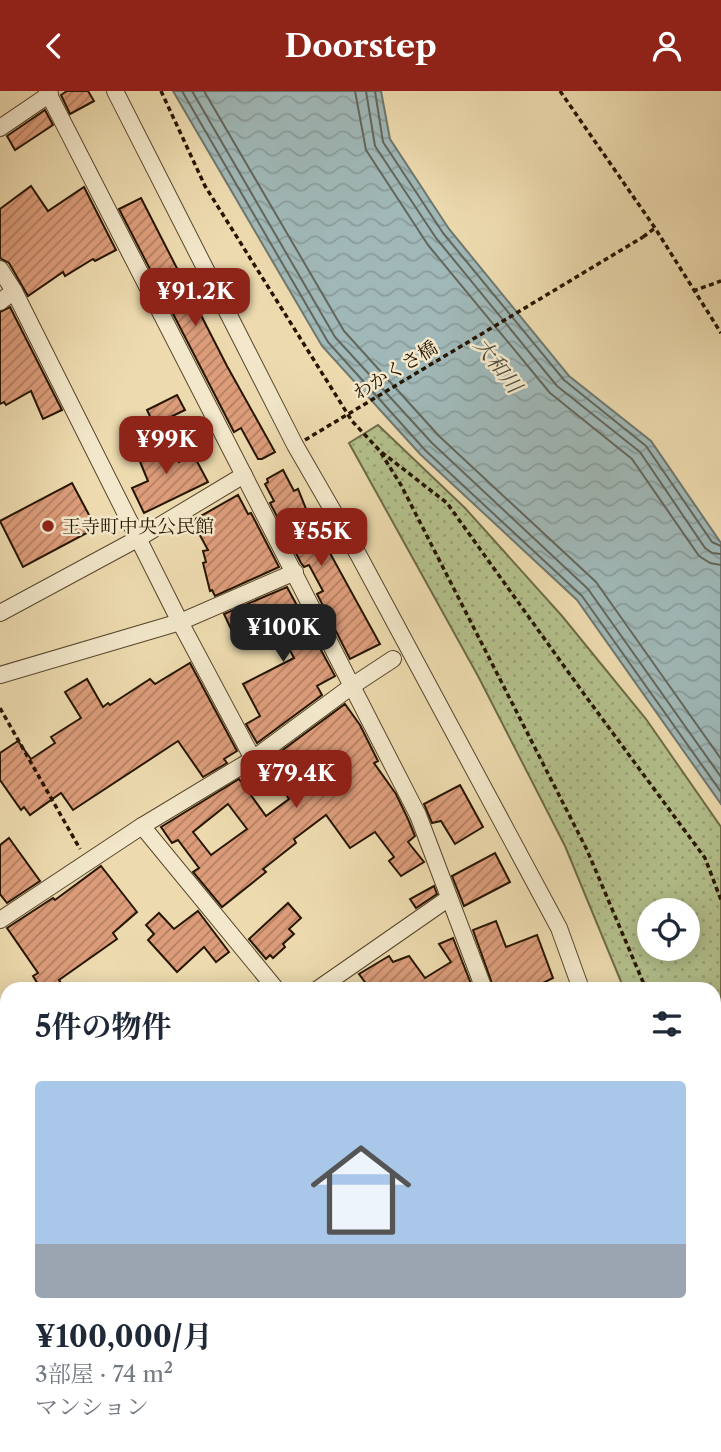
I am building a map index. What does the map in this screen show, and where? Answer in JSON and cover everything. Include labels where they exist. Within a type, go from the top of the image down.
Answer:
[{"type":"street","points":[[115,91],[295,445],[359,557],[559,928],[578,982]]},
{"type":"street","points":[[0,128],[49,93],[418,815],[481,982]]},
{"type":"street","points":[[0,269],[253,759]]},
{"type":"street","points":[[0,302],[14,292]]},
{"type":"street","points":[[0,613],[139,538],[244,475]]},
{"type":"street","points":[[0,675],[180,622],[295,572]]},
{"type":"street","points":[[0,920],[142,826],[253,759],[393,659]]},
{"type":"street","points":[[142,826],[270,982]]},
{"type":"street","points":[[328,982],[449,898]]},
{"type":"path","points":[[161,91],[205,186],[352,421],[380,451],[447,503],[705,858],[721,900]]},
{"type":"path","points":[[560,91],[655,229],[721,333]]},
{"type":"path","name":"わかくさ橋","points":[[306,439],[655,229]]},
{"type":"path","points":[[693,291],[721,281]]},
{"type":"path","points":[[380,451],[401,485],[587,850],[643,982]]},
{"type":"path","points":[[0,708],[88,864]]},
{"type":"green space","points":[[378,425],[465,508],[562,616],[646,719],[721,827],[721,982],[621,982],[565,846],[478,676],[349,443]]},
{"type":"water","name":"大和川","points":[[173,91],[381,91],[390,139],[449,229],[569,376],[651,441],[721,543],[721,804],[577,600],[420,454],[322,346]]},
{"type":"building","points":[[67,91],[88,91],[94,101],[70,114],[61,95]]},
{"type":"building","points":[[45,110],[53,125],[15,150],[7,136]]},
{"type":"building","points":[[31,186],[48,211],[84,187],[116,250],[95,261],[93,259],[65,276],[63,272],[28,296],[9,263],[0,258],[0,209]]},
{"type":"building","points":[[141,198],[227,366],[275,452],[262,459],[258,459],[241,428],[234,432],[119,209]]},
{"type":"building","points":[[10,307],[62,410],[43,419],[31,391],[6,405],[4,402],[0,404],[0,312]]},
{"type":"building","points":[[177,395],[185,410],[154,425],[147,410]]},
{"type":"building","points":[[169,438],[179,462],[193,454],[208,482],[144,513],[132,488],[148,481],[136,452]]},
{"type":"building","points":[[283,470],[294,491],[298,489],[321,546],[325,544],[380,644],[350,659],[317,594],[323,591],[309,565],[304,567],[301,563],[270,503],[274,501],[265,484],[267,479]]},
{"type":"building","name":"王寺町中央公民館","points":[[72,483],[96,528],[23,567],[0,521]]},
{"type":"building","points":[[238,495],[248,514],[251,513],[279,567],[215,596],[212,590],[210,591],[203,563],[206,562],[203,551],[208,550],[192,521]]},
{"type":"building","points":[[287,587],[335,676],[317,686],[322,695],[257,743],[246,724],[260,716],[243,684],[294,658],[273,617],[250,628],[247,623],[232,631],[224,614]]},
{"type":"building","points":[[190,663],[237,751],[224,759],[227,763],[203,777],[178,741],[73,810],[61,793],[30,815],[24,807],[21,810],[0,780],[0,753],[18,741],[31,759],[55,743],[51,737],[81,718],[65,692],[87,679],[103,707],[150,679],[155,684]]},
{"type":"building","points":[[345,704],[360,725],[378,761],[374,763],[396,794],[408,819],[415,836],[408,842],[424,862],[401,876],[389,861],[394,857],[375,832],[350,848],[326,815],[294,839],[296,843],[263,869],[266,872],[222,907],[193,872],[199,868],[178,840],[172,843],[161,827],[239,779],[266,816],[289,799],[265,763]],"holes":[[[228,804],[247,829],[211,855],[193,832]]]},
{"type":"building","points":[[460,785],[483,827],[455,844],[441,821],[432,823],[424,804]]},
{"type":"building","points":[[9,838],[40,881],[7,903],[0,894],[0,845]]},
{"type":"building","points":[[495,853],[510,882],[464,906],[452,876]]},
{"type":"building","points":[[101,866],[137,912],[113,933],[117,939],[59,980],[60,982],[37,982],[33,976],[38,973],[7,928],[53,898],[55,900]]},
{"type":"building","points":[[434,886],[437,894],[416,908],[410,899]]},
{"type":"building","points":[[288,903],[301,918],[289,929],[294,934],[283,944],[285,947],[273,958],[270,955],[266,959],[249,939]]},
{"type":"building","points":[[198,911],[229,952],[216,962],[204,947],[177,972],[148,940],[154,934],[146,925],[159,913],[174,929]]},
{"type":"building","points":[[496,921],[506,947],[537,935],[553,978],[545,982],[492,982],[473,930]]},
{"type":"building","points":[[453,938],[470,982],[365,982],[359,974],[389,956],[393,962],[409,956],[425,978],[451,962],[439,944]]},
{"type":"place","name":"王寺町中央公民館","points":[[48,526]]}]
